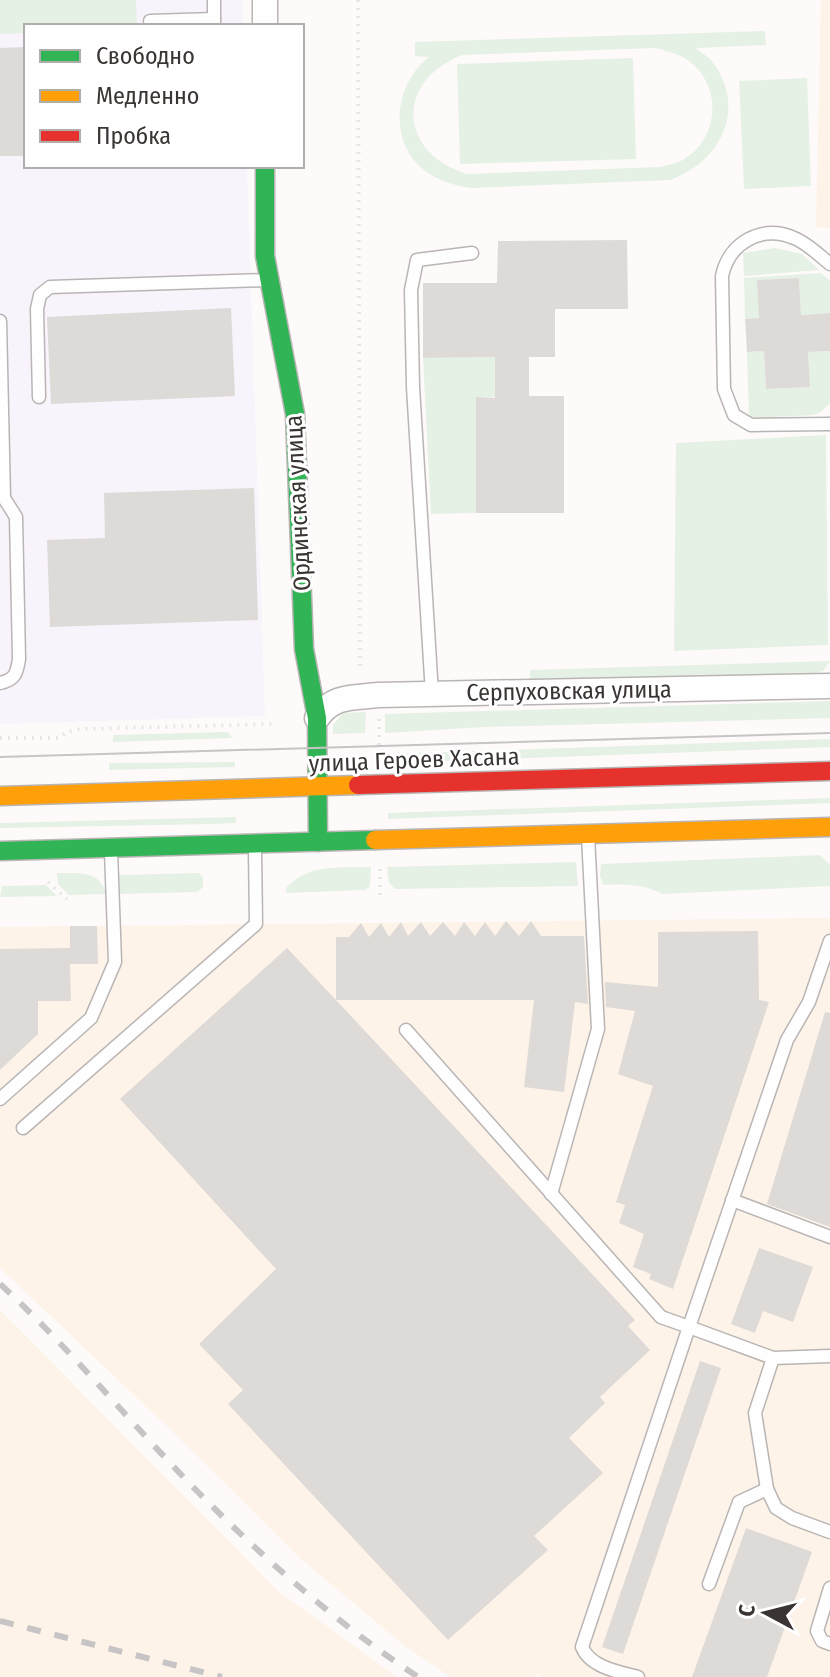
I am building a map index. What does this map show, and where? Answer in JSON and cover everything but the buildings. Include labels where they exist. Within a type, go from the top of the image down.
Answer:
[{"type":"main road","name":"Ординская улица","points":[[265,168],[265,256],[295,414],[304,649],[317,718],[318,842]]},
{"type":"main road","name":"улица Героев Хасана","points":[[0,796],[830,771]]},
{"type":"main road","points":[[0,851],[830,827]]},
{"type":"street","points":[[265,0],[265,24]]},
{"type":"street","name":"Серпуховская улица","points":[[317,718],[326,706],[343,699],[432,694],[830,686]]},
{"type":"lane","points":[[150,21],[214,23],[214,0]]},
{"type":"lane","points":[[830,264],[798,239],[766,234],[737,245],[724,265],[722,276],[724,389],[734,415],[751,425],[830,424]]},
{"type":"lane","points":[[432,694],[413,387],[411,290],[417,260],[472,253]]},
{"type":"lane","points":[[39,397],[37,309],[40,295],[50,287],[269,280]]},
{"type":"lane","points":[[0,321],[2,498],[16,517],[19,659],[17,672],[10,681],[0,683]]},
{"type":"lane","points":[[551,1194],[598,1029],[588,833]]},
{"type":"lane","points":[[23,1128],[256,924],[255,844]]},
{"type":"lane","points":[[0,1099],[91,1018],[115,962],[111,847]]},
{"type":"lane","points":[[638,1677],[596,1663],[586,1657],[582,1647],[787,1040],[809,1002],[830,941]]},
{"type":"lane","points":[[406,1030],[661,1317],[773,1358],[830,1356]]},
{"type":"lane","points":[[732,1200],[830,1237]]},
{"type":"lane","points":[[773,1358],[755,1413],[767,1489],[776,1508],[792,1518],[830,1532]]},
{"type":"lane","points":[[709,1584],[739,1502],[767,1489]]},
{"type":"lane","points":[[830,1588],[817,1631],[822,1641],[830,1644]]},
{"type":"path","points":[[358,0],[360,671]]},
{"type":"path","points":[[0,738],[60,738],[67,732],[80,729],[275,724]]},
{"type":"path","points":[[380,868],[380,895]]},
{"type":"shaded area","points":[[0,0],[242,0],[243,24],[24,24],[24,168],[247,168],[265,716],[0,724]]},
{"type":"shaded area","points":[[0,0],[136,0],[137,24],[24,24],[24,33],[0,34]]},
{"type":"shaded area","points":[[821,0],[830,0],[830,228],[816,227]]},
{"type":"shaded area","points":[[765,31],[766,45],[696,48],[711,60],[722,78],[728,96],[728,113],[716,146],[688,172],[670,180],[470,188],[429,174],[412,158],[404,144],[400,128],[403,97],[418,68],[429,57],[415,56],[415,42]],"holes":[[[655,48],[691,62],[704,77],[712,102],[709,128],[703,140],[695,150],[676,163],[660,167],[467,174],[444,164],[428,150],[417,134],[414,116],[416,99],[425,82],[440,67],[462,55]]]},
{"type":"shaded area","points":[[633,58],[636,159],[460,164],[457,64]]},
{"type":"shaded area","points":[[807,78],[811,186],[744,189],[739,81]]},
{"type":"shaded area","points":[[775,248],[802,254],[819,270],[744,276],[743,253]]},
{"type":"shaded area","points":[[821,273],[830,281],[830,313],[801,315],[799,278],[758,280],[759,318],[745,319],[744,278]]},
{"type":"shaded area","points":[[764,351],[766,389],[810,387],[808,352],[830,351],[830,403],[813,415],[749,418],[747,352]]},
{"type":"shaded area","points":[[495,357],[495,397],[476,398],[476,513],[431,514],[423,358]]},
{"type":"shaded area","points":[[826,435],[828,645],[674,651],[676,443]]},
{"type":"shaded area","points":[[830,661],[823,671],[807,675],[530,683],[530,670]]},
{"type":"shaded area","points":[[830,701],[830,718],[484,727],[385,733],[385,714]]},
{"type":"shaded area","points":[[366,712],[365,733],[333,734],[333,725],[343,713]]},
{"type":"shaded area","points":[[228,732],[232,738],[113,742],[113,735]]},
{"type":"shaded area","points":[[830,739],[830,747],[387,763],[387,754]]},
{"type":"shaded area","points":[[235,762],[235,767],[109,770],[109,763]]},
{"type":"shaded area","points":[[830,798],[830,803],[388,819],[388,813]]},
{"type":"shaded area","points":[[236,817],[236,823],[0,828],[0,823]]},
{"type":"shaded area","points":[[820,855],[830,865],[830,886],[662,894],[633,885],[603,885],[600,876],[601,864]]},
{"type":"shaded area","points":[[576,862],[578,886],[395,889],[389,883],[387,867]]},
{"type":"shaded area","points":[[336,867],[371,867],[370,887],[364,890],[286,893],[286,888],[304,874]]},
{"type":"shaded area","points":[[57,873],[80,873],[94,877],[106,894],[69,895],[58,884]]},
{"type":"shaded area","points":[[199,873],[203,877],[203,887],[197,892],[120,894],[119,875]]},
{"type":"shaded area","points":[[46,885],[57,896],[0,897],[2,886]]},
{"type":"shaded area","points":[[830,918],[830,1677],[542,1677],[538,1674],[534,1677],[451,1677],[406,1647],[301,1559],[0,1268],[0,927]]},
{"type":"shaded area","points":[[0,1310],[278,1591],[397,1677],[0,1677]]},
{"type":"tram line","points":[[0,757],[830,733]]},
{"type":"railway","points":[[0,1284],[249,1542],[331,1613],[418,1677]]},
{"type":"railway","points":[[0,1621],[222,1677]]},
{"type":"traffic: fast","points":[[265,168],[265,256],[295,414],[304,649],[317,718],[318,842]]},
{"type":"traffic: fast","points":[[0,851],[375,840]]},
{"type":"traffic: slow","points":[[0,796],[358,785]]},
{"type":"traffic: slow","points":[[375,840],[830,827]]},
{"type":"traffic: jam","points":[[358,785],[830,771]]}]
